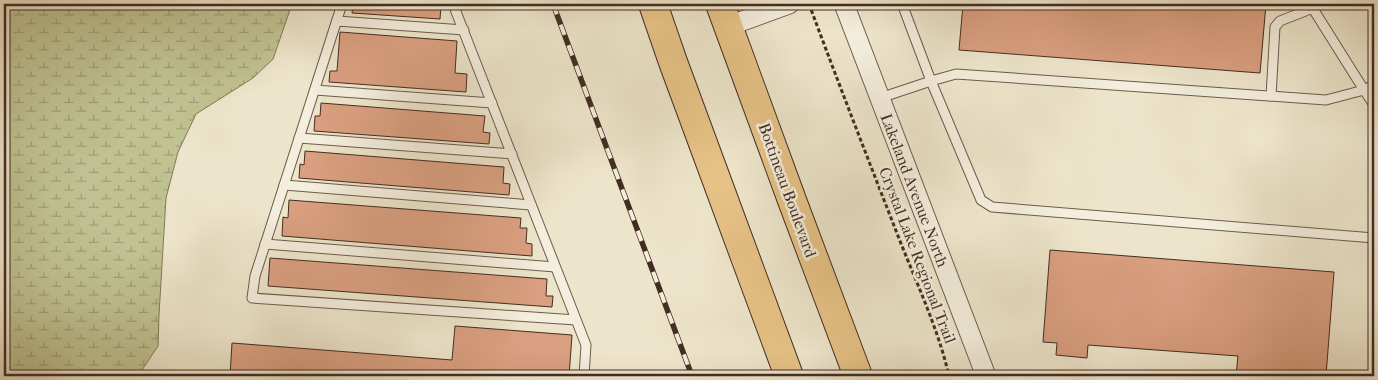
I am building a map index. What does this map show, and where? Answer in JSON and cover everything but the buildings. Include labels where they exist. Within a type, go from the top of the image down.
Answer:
[{"type":"highway","points":[[652,4],[789,376]]},
{"type":"highway","name":"Bottineau Boulevard","points":[[724,15],[858,376]]},
{"type":"street","points":[[724,15],[790,4]]},
{"type":"street","name":"Lakeland Avenue North","points":[[844,4],[986,376]]},
{"type":"lane","points":[[342,4],[255,276],[252,298],[576,320]]},
{"type":"lane","points":[[453,4],[586,345],[584,376]]},
{"type":"lane","points":[[904,4],[904,9],[931,81],[981,200],[992,207],[1374,238]]},
{"type":"lane","points":[[1270,96],[1275,27],[1280,21],[1312,6],[1374,105]]},
{"type":"lane","points":[[337,21],[464,30]]},
{"type":"lane","points":[[880,98],[956,74],[1326,100],[1374,86]]},
{"type":"lane","points":[[315,90],[492,103]]},
{"type":"lane","points":[[299,138],[512,154]]},
{"type":"lane","points":[[284,185],[531,204]]},
{"type":"lane","points":[[265,244],[555,267]]},
{"type":"path","name":"Crystal Lake Regional Trail","points":[[809,4],[842,94],[926,306],[945,361],[948,376]]},
{"type":"green space","points":[[4,4],[292,4],[273,59],[253,78],[196,114],[178,152],[166,198],[158,346],[138,376],[4,376]]},
{"type":"railway","points":[[553,4],[692,376]]}]
